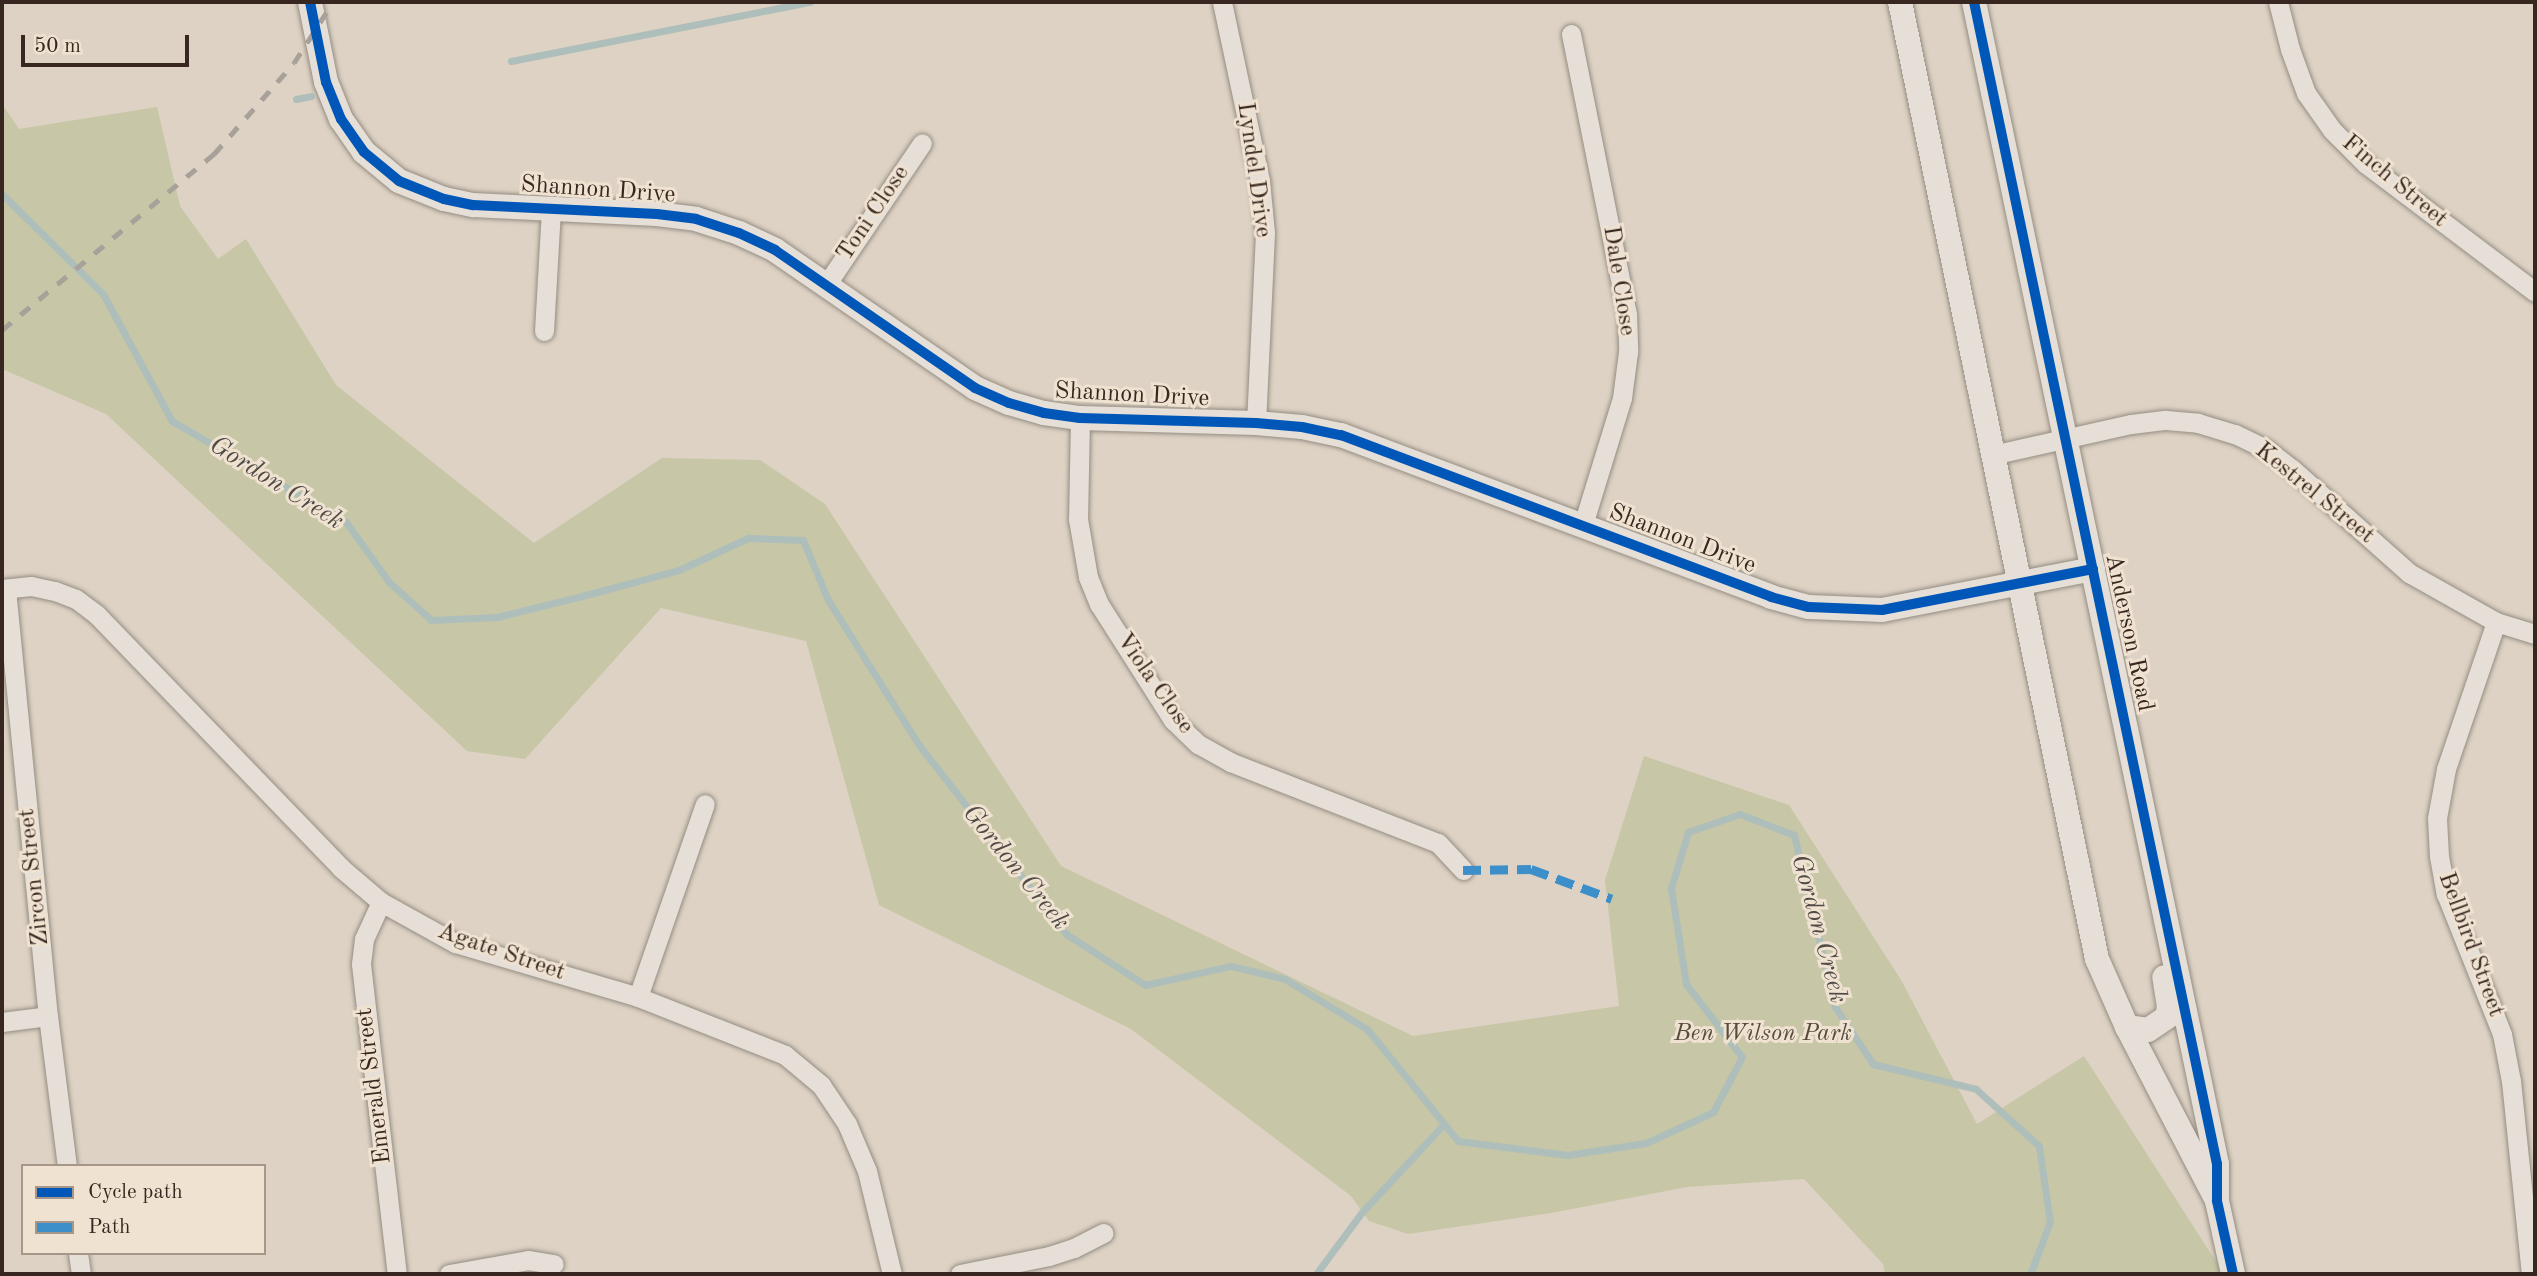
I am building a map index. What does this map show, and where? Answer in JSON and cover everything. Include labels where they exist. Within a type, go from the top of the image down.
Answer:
[{"type":"street","name":"Shannon Drive","points":[[310,2],[322,64],[336,108],[347,129],[374,162],[408,186],[444,199],[473,205],[696,219],[775,250],[975,388],[1044,413],[1080,418],[1256,423],[1302,427],[1341,435],[1771,597],[1809,607],[1882,610],[2093,569]]},
{"type":"street","name":"Lyndel Drive","points":[[1222,2],[1260,181],[1264,220],[1264,299],[1256,423]]},
{"type":"street","name":"Anderson Road","points":[[1900,2],[2097,960],[2127,1027],[2217,1201]]},
{"type":"street","name":"Anderson Road","points":[[1974,2],[2217,1164],[2217,1201],[2233,1274]]},
{"type":"street","name":"Finch Street","points":[[2278,2],[2306,93],[2332,130],[2366,164],[2535,292]]},
{"type":"street","name":"Dale Close","points":[[1571,34],[1627,314],[1628,352],[1622,398],[1583,525]]},
{"type":"street","name":"Toni Close","points":[[825,285],[922,143]]},
{"type":"street","points":[[544,331],[551,209]]},
{"type":"street","name":"Viola Close","points":[[1080,418],[1078,519],[1088,577],[1099,604],[1173,720],[1198,744],[1230,762],[1438,843],[1463,870]]},
{"type":"street","name":"Kestrel Street","points":[[1992,455],[2166,420],[2197,424],[2235,434],[2266,449],[2292,469],[2409,572],[2496,622],[2535,634]]},
{"type":"street","name":"Agate Street","points":[[4,589],[31,586],[55,591],[76,600],[97,615],[341,868],[381,902],[455,943],[638,997],[785,1055],[821,1085],[847,1124],[867,1171],[892,1274]]},
{"type":"street","name":"Zircon Street","points":[[4,589],[48,1016],[67,1164]]},
{"type":"street","name":"Bellbird Street","points":[[2496,622],[2446,769],[2438,830],[2446,894],[2501,1034],[2511,1081],[2532,1234],[2531,1274]]},
{"type":"street","points":[[638,997],[705,804]]},
{"type":"street","points":[[2127,1027],[2148,1030],[2159,1026],[2167,1017],[2169,1007],[2144,883],[2147,832]]},
{"type":"street","name":"Emerald Street","points":[[381,902],[368,929],[361,964],[397,1274]]},
{"type":"street","points":[[2,1022],[48,1016]]},
{"type":"street","points":[[960,1274],[1049,1256],[1074,1248],[1102,1233]]},
{"type":"street","points":[[78,1255],[81,1274]]},
{"type":"street","points":[[449,1274],[528,1261],[554,1264]]},
{"type":"green space","name":"Ben Wilson Park","points":[[2,104],[19,129],[157,107],[180,206],[218,259],[246,239],[336,385],[534,543],[662,458],[760,460],[825,504],[1061,866],[1413,1036],[1619,1006],[1605,880],[1644,756],[1789,805],[1901,980],[1977,1124],[2084,1056],[2224,1274],[1885,1274],[1883,1264],[1804,1179],[1687,1187],[1551,1213],[1408,1234],[1369,1221],[1351,1196],[1131,1029],[879,905],[806,641],[661,608],[525,759],[467,751],[106,414],[2,369]]},
{"type":"waterway","points":[[511,61],[810,2]]},
{"type":"waterway","points":[[296,99],[311,96]]},
{"type":"waterway","name":"Gordon Creek","points":[[2,194],[103,294],[172,421],[346,522],[389,582],[431,620],[497,617],[582,596],[679,570],[748,538],[803,540],[828,600],[919,745],[1066,934],[1145,985],[1231,966],[1285,979],[1367,1029],[1458,1141],[1567,1155],[1646,1143],[1713,1112],[1742,1057],[1686,984],[1671,888],[1688,832],[1740,814],[1794,835],[1835,1007],[1873,1064],[1976,1089],[2039,1146],[2050,1222],[2030,1274]]},
{"type":"waterway","points":[[1316,1274],[1362,1212],[1444,1124]]},
{"type":"railway","points":[[2,330],[214,154],[294,63],[333,2]]},
{"type":"marked path","points":[[1463,870],[1531,869],[1612,899]]},
{"type":"cycle path","points":[[310,2],[326,82],[341,119],[364,152],[399,181],[444,199],[473,205],[657,214],[696,219],[739,233],[775,250],[975,388],[1009,403],[1044,413],[1080,418],[1256,423],[1302,427],[1341,435],[1771,597],[1809,607],[1882,610],[2093,569]]},
{"type":"cycle path","points":[[1974,2],[2217,1164],[2217,1201],[2233,1274]]}]
